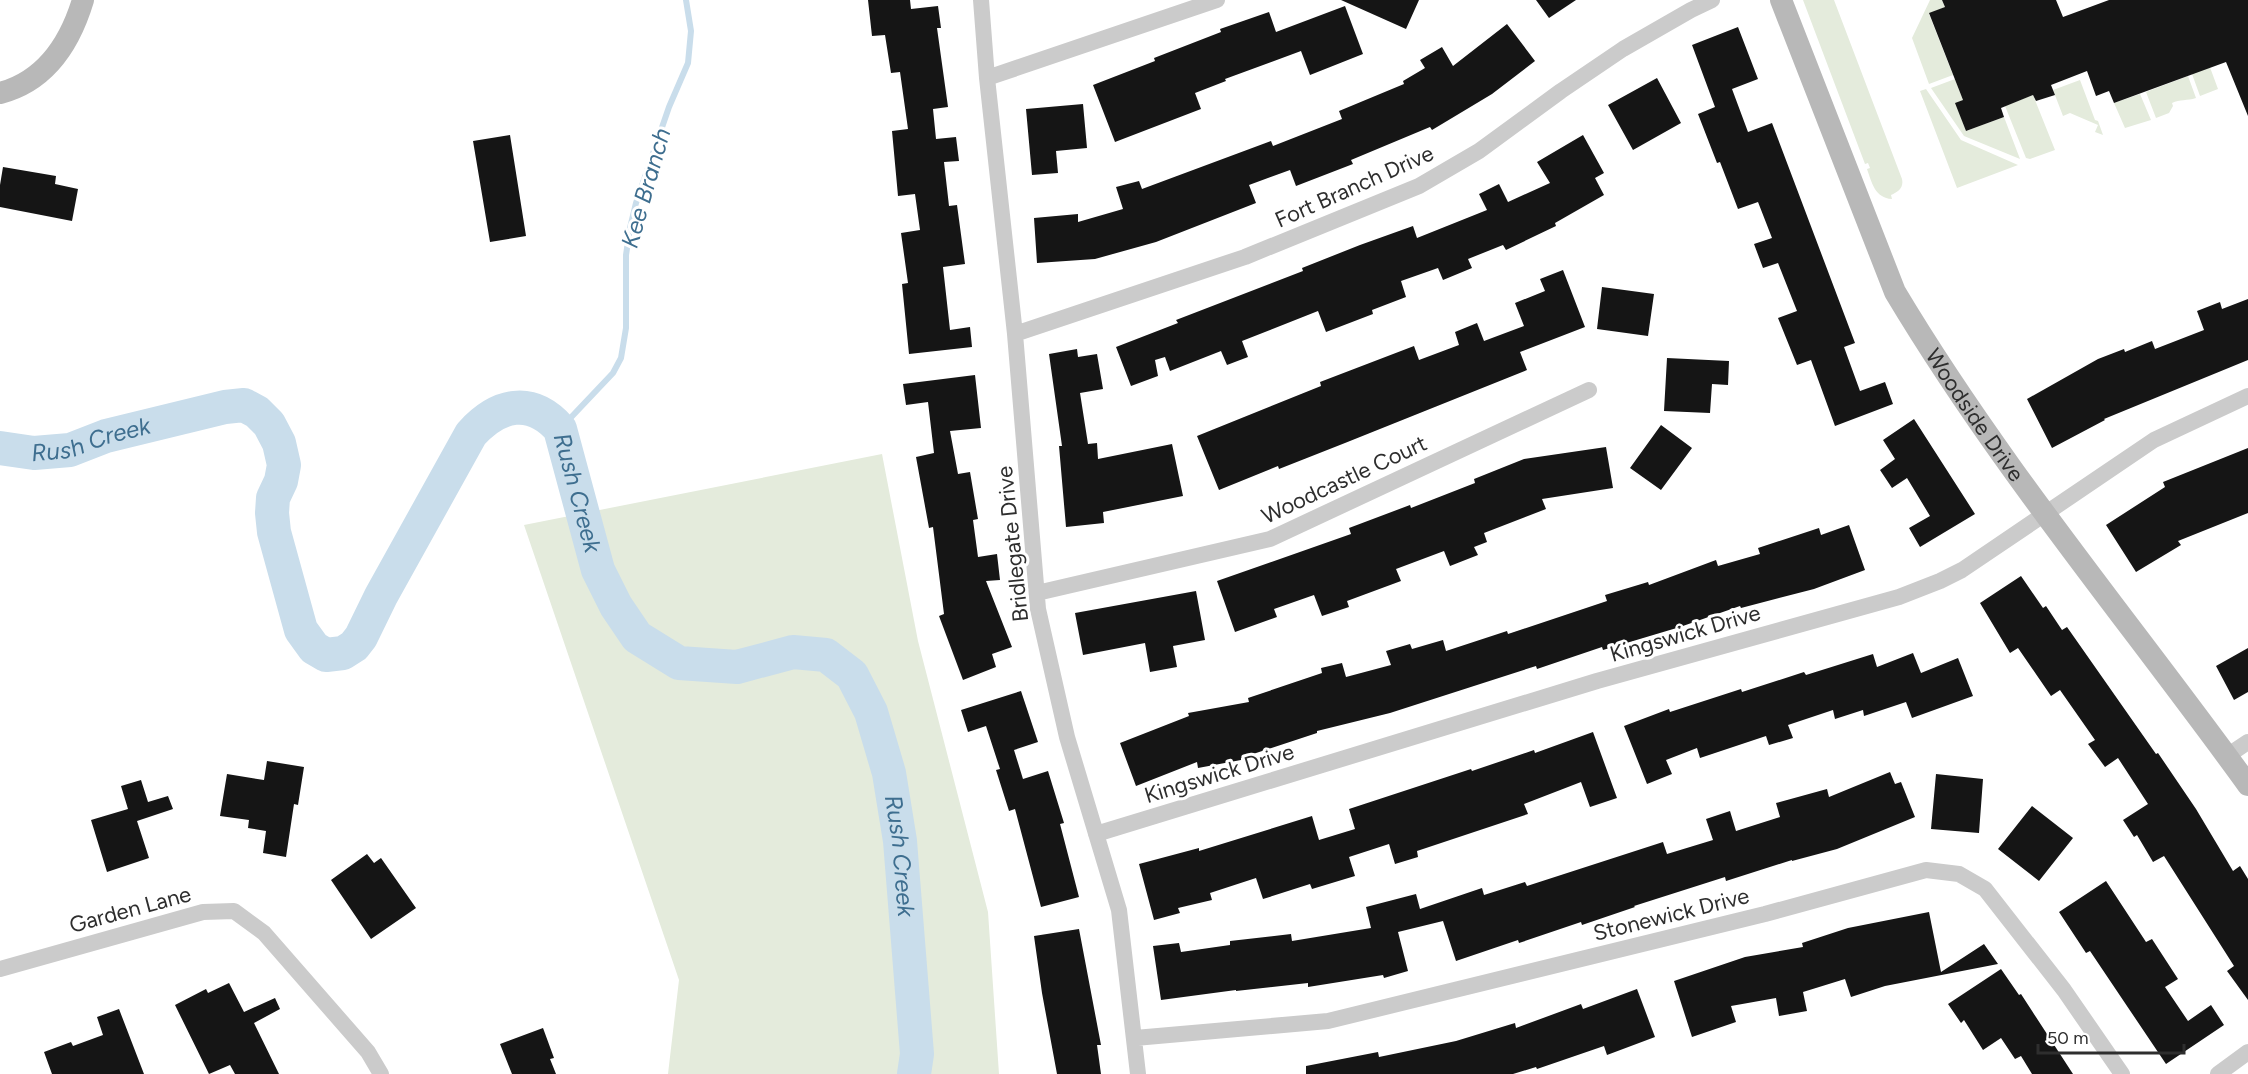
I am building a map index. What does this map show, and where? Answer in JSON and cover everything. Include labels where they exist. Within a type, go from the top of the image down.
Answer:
[{"type":"street","points":[[0,93],[22,86],[46,68],[59,53],[83,0]]},
{"type":"street","name":"Bridlegate Drive","points":[[981,0],[987,78],[1015,334],[1038,609],[1067,737],[1119,910],[1138,1074]]},
{"type":"street","points":[[987,78],[1217,0]]},
{"type":"street","name":"Fort Branch Drive","points":[[1015,334],[1245,257],[1419,186],[1479,151],[1623,49],[1712,0]]},
{"type":"street","name":"Woodside Drive","points":[[1781,0],[1895,292],[1991,440],[2248,786]]},
{"type":"street","name":"Woodcastle Court","points":[[1037,592],[1270,539],[1589,390]]},
{"type":"street","name":"Kingswick Drive","points":[[1096,834],[1597,681],[1899,597],[1940,582],[1962,570],[2154,440],[2248,396]]},
{"type":"street","points":[[2227,756],[2248,742]]},
{"type":"street","name":"Stonewick Drive","points":[[1134,1038],[1328,1021],[1765,914],[1926,870],[1959,874],[1985,889],[2064,990],[2122,1074]]},
{"type":"street","name":"Garden Lane","points":[[0,969],[203,912],[234,911],[264,933],[368,1052],[381,1074]]},
{"type":"street","points":[[2218,1074],[2248,1052]]},
{"type":"green space","points":[[1803,0],[1834,0],[1902,179],[1901,187],[1891,195],[1892,199],[1878,193],[1873,184],[1867,169],[1870,168],[1868,163],[1865,164]]},
{"type":"green space","points":[[1930,0],[1942,0],[1945,7],[1929,14],[1953,75],[1929,84],[1912,38]]},
{"type":"green space","points":[[2201,43],[2218,89],[2200,96],[2192,74]]},
{"type":"green space","points":[[2188,76],[2196,98],[2172,103],[2173,106],[2169,113],[2156,118],[2146,92]]},
{"type":"green space","points":[[1955,79],[1963,100],[1956,103],[1966,131],[2004,117],[2020,159],[1964,136],[1931,88]]},
{"type":"green space","points":[[2080,80],[2103,135],[2095,132],[2098,125],[2070,113],[2063,116],[2053,90]]},
{"type":"green space","points":[[1926,89],[1961,140],[2018,165],[1957,188],[1920,91]]},
{"type":"green space","points":[[2140,94],[2151,120],[2125,128],[2114,103]]},
{"type":"green space","points":[[2033,95],[2055,150],[2030,159],[2026,158],[2005,106]]},
{"type":"green space","points":[[882,454],[918,641],[988,912],[999,1074],[668,1074],[679,980],[524,525]]},
{"type":"building","points":[[868,0],[910,0],[911,9],[938,6],[941,28],[937,28],[948,107],[933,109],[936,139],[956,137],[959,161],[944,162],[949,206],[957,205],[965,264],[943,267],[950,330],[970,327],[972,347],[909,354],[902,284],[908,283],[901,233],[920,230],[915,194],[898,196],[892,131],[908,129],[900,72],[891,73],[885,35],[872,36]]},
{"type":"building","points":[[1341,0],[1419,0],[1406,29]]},
{"type":"building","points":[[1536,0],[1576,0],[1549,18]]},
{"type":"building","points":[[1942,0],[2056,0],[2063,17],[2109,0],[2248,0],[2248,116],[2226,62],[2114,103],[2109,91],[2096,96],[2087,71],[2051,85],[2055,95],[2036,101],[2033,95],[2001,108],[2004,117],[1966,131],[1955,103],[1963,100],[1929,13],[1945,7]]},
{"type":"building","points":[[1345,6],[1363,54],[1310,75],[1301,51],[1225,79],[1226,81],[1195,93],[1201,109],[1115,142],[1093,85],[1221,32],[1220,29],[1269,12],[1276,32]]},
{"type":"building","points":[[1507,24],[1535,61],[1492,94],[1432,130],[1430,127],[1351,160],[1353,164],[1296,186],[1290,170],[1249,185],[1256,203],[1156,242],[1095,259],[1037,263],[1034,218],[1078,214],[1078,222],[1123,209],[1116,187],[1139,181],[1142,189],[1271,141],[1273,146],[1342,119],[1339,111],[1404,84],[1403,81],[1425,68],[1420,60],[1442,47],[1453,66]]},
{"type":"building","points":[[1738,27],[1758,79],[1732,89],[1748,132],[1772,123],[1855,343],[1844,347],[1860,391],[1885,382],[1893,404],[1835,426],[1811,360],[1797,365],[1778,318],[1797,311],[1778,263],[1763,268],[1754,244],[1772,238],[1758,202],[1738,209],[1698,114],[1715,107],[1692,45]]},
{"type":"building","points":[[1657,78],[1681,123],[1633,150],[1608,105]]},
{"type":"building","points":[[1083,104],[1087,148],[1056,151],[1058,173],[1032,175],[1026,109]]},
{"type":"building","points":[[510,135],[526,236],[490,242],[473,141]]},
{"type":"building","points":[[1583,135],[1604,173],[1595,178],[1604,195],[1555,223],[1556,226],[1506,250],[1503,245],[1468,259],[1472,268],[1443,280],[1438,268],[1401,281],[1406,297],[1372,310],[1373,314],[1326,332],[1318,311],[1242,341],[1248,357],[1227,365],[1221,351],[1170,371],[1165,357],[1155,360],[1158,376],[1131,386],[1116,347],[1178,323],[1176,320],[1303,271],[1302,268],[1360,245],[1413,226],[1417,238],[1487,210],[1479,194],[1499,184],[1508,202],[1550,183],[1537,162]]},
{"type":"building","points":[[3,167],[56,176],[55,184],[78,189],[72,221],[0,207]]},
{"type":"building","points":[[1563,270],[1585,327],[1520,352],[1527,370],[1279,469],[1278,466],[1219,490],[1197,436],[1321,386],[1320,382],[1414,346],[1419,360],[1459,345],[1455,332],[1477,323],[1484,341],[1524,326],[1515,303],[1545,291],[1540,279]]},
{"type":"building","points":[[1602,287],[1654,294],[1648,336],[1597,329]]},
{"type":"building","points":[[2248,299],[2248,360],[2104,419],[2052,448],[2027,399],[2098,359],[2124,349],[2125,352],[2152,341],[2155,349],[2204,330],[2197,311],[2220,302],[2222,309]]},
{"type":"building","points":[[1077,349],[1078,357],[1097,354],[1103,389],[1080,393],[1088,444],[1097,443],[1098,459],[1172,444],[1183,496],[1103,512],[1104,523],[1066,527],[1059,446],[1062,446],[1049,354]]},
{"type":"building","points":[[1667,358],[1729,361],[1728,385],[1712,384],[1710,413],[1664,411]]},
{"type":"building","points":[[975,375],[981,428],[950,431],[958,474],[970,472],[978,519],[973,520],[978,557],[997,554],[1000,580],[986,581],[1012,647],[992,654],[996,667],[963,680],[939,616],[944,614],[933,527],[929,528],[916,457],[934,453],[928,402],[906,405],[903,384]]},
{"type":"building","points":[[1914,419],[1975,514],[1920,547],[1909,528],[1930,516],[1907,478],[1892,488],[1880,470],[1895,459],[1883,440]]},
{"type":"building","points":[[1661,425],[1692,448],[1661,490],[1630,468]]},
{"type":"building","points":[[1606,447],[1613,488],[1542,499],[1546,509],[1484,533],[1487,542],[1474,547],[1478,555],[1450,566],[1444,551],[1396,569],[1401,581],[1347,601],[1349,607],[1322,616],[1314,595],[1274,609],[1277,617],[1235,632],[1217,581],[1351,534],[1349,528],[1410,505],[1411,508],[1475,483],[1474,479],[1524,459]]},
{"type":"building","points":[[2248,448],[2248,513],[2178,541],[2181,545],[2136,572],[2106,525],[2165,487],[2163,482]]},
{"type":"building","points":[[1849,525],[1865,570],[1814,589],[1741,608],[1740,606],[1680,627],[1603,650],[1602,647],[1537,669],[1536,666],[1390,713],[1317,731],[1317,733],[1241,758],[1241,760],[1198,768],[1197,762],[1136,786],[1120,743],[1189,716],[1188,713],[1249,702],[1248,698],[1322,673],[1321,668],[1342,663],[1346,677],[1391,665],[1386,651],[1410,644],[1412,649],[1443,640],[1446,651],[1507,631],[1508,634],[1607,601],[1605,595],[1648,582],[1649,585],[1716,560],[1718,566],[1760,554],[1758,548],[1819,528],[1821,535]]},
{"type":"building","points":[[2021,576],[2043,608],[2046,606],[2062,630],[2067,627],[2156,754],[2158,753],[2196,809],[2233,871],[2240,866],[2248,879],[2248,1000],[2227,971],[2234,966],[2164,856],[2153,862],[2137,835],[2134,837],[2123,820],[2148,804],[2118,758],[2105,767],[2088,744],[2095,740],[2060,690],[2051,696],[2018,648],[2010,653],[1980,603]]},
{"type":"building","points":[[1196,591],[1205,640],[1173,646],[1177,667],[1150,672],[1145,643],[1083,655],[1075,613]]},
{"type":"building","points":[[2248,648],[2248,692],[2234,700],[2216,666]]},
{"type":"building","points":[[1913,653],[1921,673],[1958,658],[1973,696],[1912,718],[1906,702],[1864,716],[1863,710],[1835,719],[1833,710],[1788,725],[1793,738],[1769,745],[1766,736],[1700,758],[1697,748],[1666,760],[1672,774],[1647,784],[1624,726],[1669,709],[1670,712],[1741,689],[1742,692],[1804,672],[1806,675],[1873,654],[1877,667]]},
{"type":"building","points":[[1021,691],[1038,742],[1014,750],[1023,779],[1048,771],[1064,823],[1060,824],[1079,897],[1041,907],[1015,809],[1009,811],[996,770],[1000,769],[986,726],[968,732],[961,710]]},
{"type":"building","points":[[1593,732],[1617,798],[1590,807],[1581,782],[1524,804],[1528,814],[1417,851],[1418,857],[1395,864],[1389,844],[1349,857],[1355,876],[1312,889],[1310,884],[1263,899],[1256,878],[1210,893],[1212,900],[1178,908],[1180,913],[1154,920],[1139,864],[1199,848],[1199,851],[1312,816],[1319,840],[1355,829],[1349,809],[1534,750],[1535,753]]},
{"type":"building","points":[[267,761],[304,767],[298,805],[294,804],[286,857],[263,853],[266,831],[248,828],[249,820],[220,816],[227,774],[264,780]]},
{"type":"building","points":[[1890,772],[1895,784],[1901,782],[1915,817],[1837,849],[1792,860],[1726,881],[1725,877],[1582,925],[1581,922],[1519,943],[1518,940],[1456,961],[1443,921],[1398,932],[1408,971],[1384,978],[1383,975],[1308,987],[1308,983],[1161,1000],[1153,946],[1179,943],[1181,952],[1230,945],[1230,941],[1291,934],[1292,941],[1371,928],[1366,907],[1416,894],[1420,909],[1482,888],[1484,895],[1525,882],[1527,886],[1663,842],[1667,854],[1713,840],[1706,819],[1730,811],[1736,831],[1780,817],[1776,803],[1827,789],[1829,797]]},
{"type":"building","points":[[1936,774],[1983,779],[1979,833],[1931,829]]},
{"type":"building","points":[[141,780],[148,802],[168,796],[173,809],[137,821],[149,858],[107,872],[91,820],[128,809],[121,786]]},
{"type":"building","points":[[2032,806],[2073,838],[2039,881],[1998,849]]},
{"type":"building","points":[[367,854],[374,863],[381,858],[416,908],[371,939],[331,880]]},
{"type":"building","points":[[2106,881],[2146,942],[2152,939],[2178,979],[2165,987],[2188,1021],[2211,1005],[2224,1025],[2166,1064],[2090,951],[2086,953],[2059,912]]},
{"type":"building","points":[[1929,912],[1941,972],[1984,944],[1998,964],[1885,986],[1851,997],[1845,979],[1803,992],[1807,1011],[1779,1016],[1776,998],[1731,1006],[1736,1022],[1692,1037],[1674,981],[1745,957],[1803,947],[1802,943],[1848,928]]},
{"type":"building","points":[[1079,929],[1101,1045],[1097,1045],[1101,1074],[1057,1074],[1034,936]]},
{"type":"building","points":[[2001,969],[2019,995],[2021,994],[2073,1074],[2032,1074],[2021,1056],[2015,1059],[2001,1038],[1983,1050],[1964,1020],[1961,1023],[1948,1004]]},
{"type":"building","points":[[229,983],[244,1012],[275,998],[280,1009],[254,1023],[279,1074],[235,1074],[230,1065],[209,1074],[175,1005],[206,989],[208,993]]},
{"type":"building","points":[[1637,989],[1655,1037],[1607,1055],[1604,1046],[1537,1069],[1536,1067],[1513,1074],[1306,1074],[1306,1066],[1378,1052],[1379,1057],[1456,1041],[1515,1023],[1516,1028],[1581,1004],[1583,1009]]},
{"type":"building","points":[[119,1009],[144,1074],[52,1074],[44,1052],[71,1042],[73,1046],[103,1035],[97,1017]]},
{"type":"building","points":[[543,1028],[554,1058],[550,1059],[556,1074],[512,1074],[500,1044]]},
{"type":"waterway","name":"Kee Branch","points":[[560,429],[613,373],[621,358],[626,328],[626,255],[630,228],[636,203],[669,107],[688,63],[691,31],[686,0]]},
{"type":"waterway","name":"Rush Creek","points":[[0,448],[34,453],[70,450],[106,436],[225,407],[244,405],[257,412],[269,424],[279,443],[284,465],[281,481],[273,498],[272,513],[274,532],[301,630],[314,648],[326,655],[343,653],[354,646],[361,637],[381,596],[471,434],[492,416],[515,408],[526,408],[549,419],[560,429],[598,570],[616,606],[637,637],[679,663],[737,667],[793,652],[826,655],[852,675],[871,712],[889,773],[900,841],[917,1054],[914,1074]]}]
